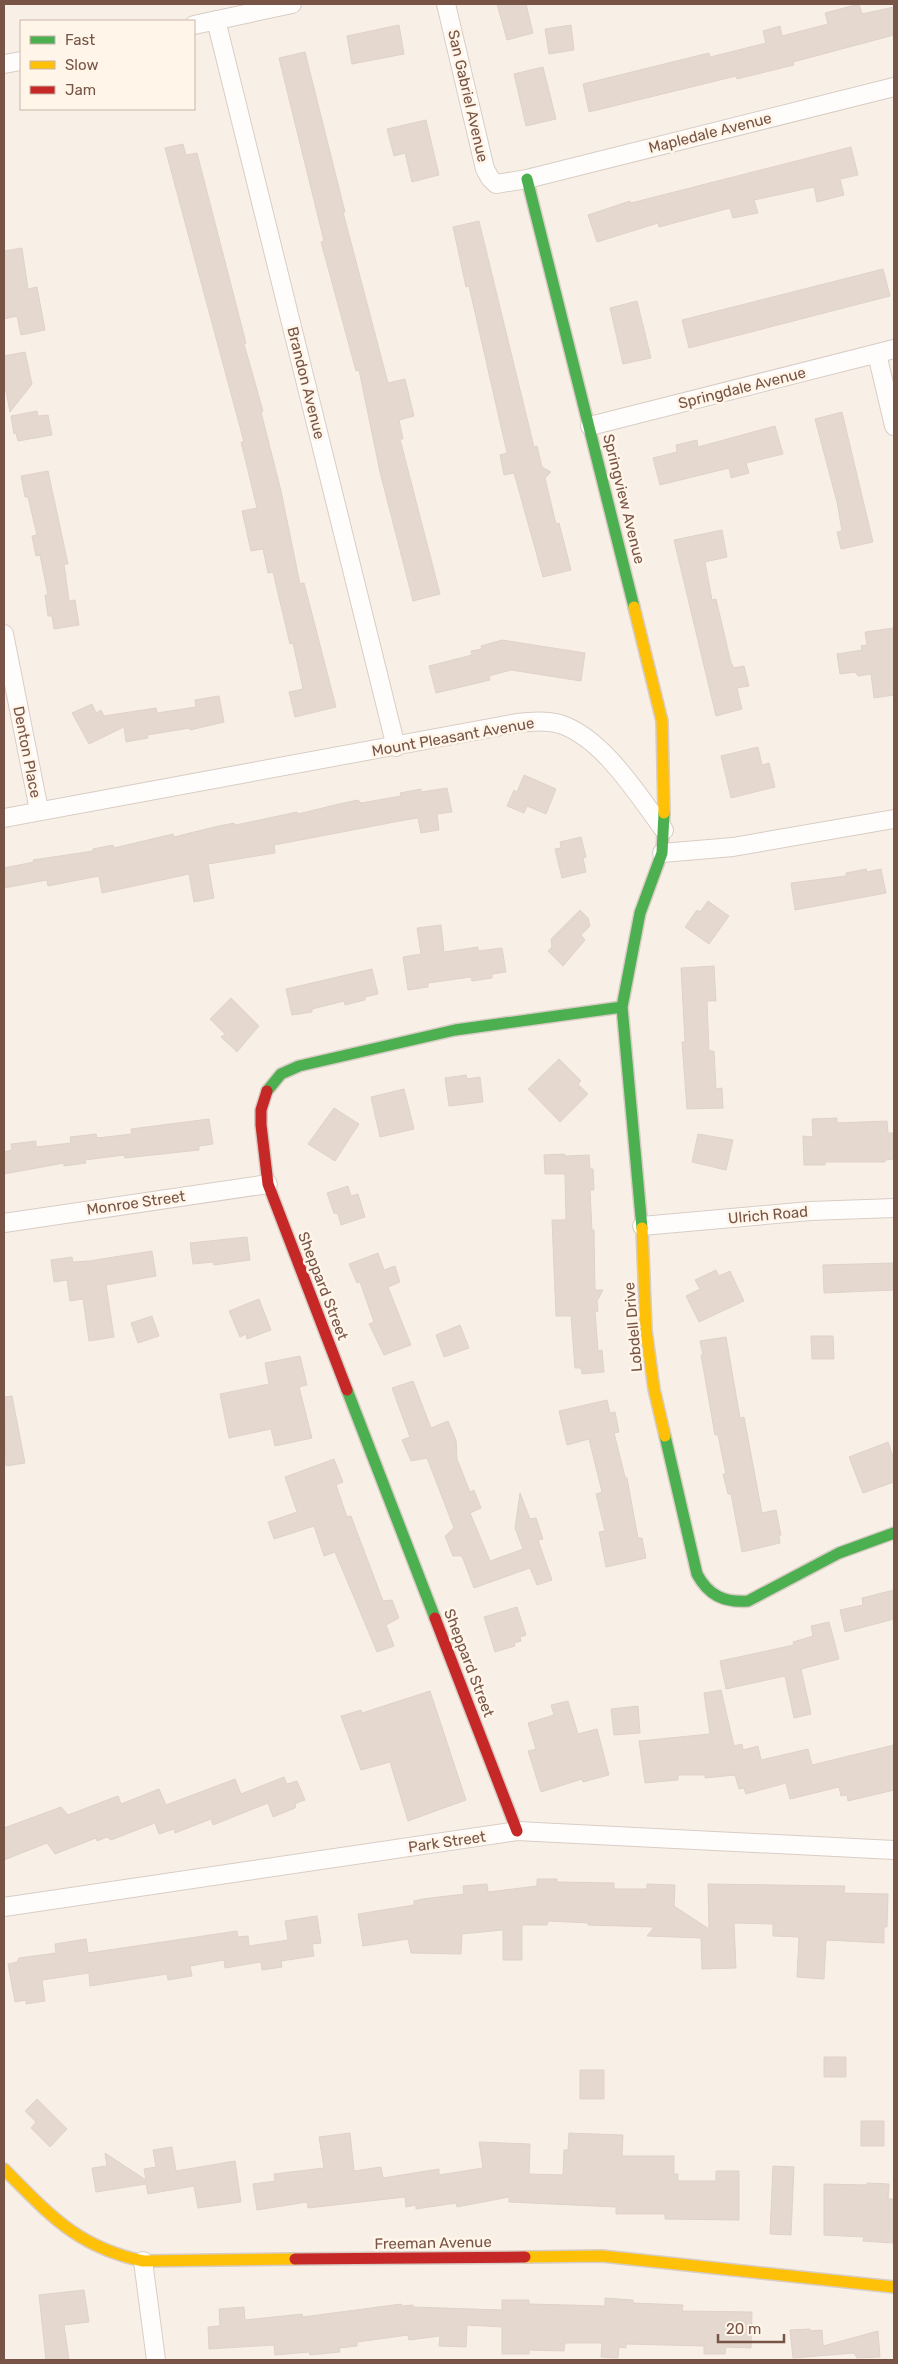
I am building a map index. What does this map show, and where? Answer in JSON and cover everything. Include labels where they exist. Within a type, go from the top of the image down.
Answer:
[{"type":"street","points":[[195,25],[292,4]]},
{"type":"street","name":"San Gabriel Avenue","points":[[446,4],[487,174],[493,182],[501,184],[527,179]]},
{"type":"street","name":"Brandon Avenue","points":[[216,20],[396,746]]},
{"type":"street","points":[[4,64],[20,60]]},
{"type":"street","name":"Mapledale Avenue","points":[[527,179],[894,87]]},
{"type":"street","name":"Springview Avenue","points":[[527,179],[590,426],[662,722],[664,830]]},
{"type":"street","points":[[886,352],[894,426]]},
{"type":"street","name":"Springdale Avenue","points":[[590,426],[886,352]]},
{"type":"street","name":"Denton Place","points":[[4,634],[39,810]]},
{"type":"street","name":"Mount Pleasant Avenue","points":[[4,818],[39,810],[536,721],[558,724],[575,731],[596,746],[615,767],[664,830]]},
{"type":"street","points":[[664,830],[662,853],[733,847],[894,819]]},
{"type":"street","name":"Lobdell Drive","points":[[662,853],[640,913],[622,1007],[642,1226],[646,1330],[654,1388],[697,1574],[707,1591],[725,1601],[737,1603],[748,1601],[839,1553],[894,1533]]},
{"type":"street","name":"Sheppard Street","points":[[517,1832],[268,1184],[260,1120],[263,1101],[270,1086],[281,1074],[299,1066],[455,1030],[622,1007]]},
{"type":"street","name":"Monroe Street","points":[[4,1223],[268,1184]]},
{"type":"street","name":"Ulrich Road","points":[[642,1226],[810,1211],[894,1208]]},
{"type":"street","name":"Park Street","points":[[4,1907],[517,1832],[894,1850]]},
{"type":"street","name":"Freeman Avenue","points":[[4,2169],[55,2220],[83,2242],[109,2254],[143,2261],[602,2256],[894,2287]]},
{"type":"street","points":[[143,2261],[156,2360]]},
{"type":"building","points":[[497,4],[526,4],[533,33],[507,40]]},
{"type":"building","points":[[859,4],[862,14],[894,7],[894,35],[793,62],[794,65],[737,79],[736,76],[589,112],[583,84],[709,53],[710,57],[766,43],[763,31],[780,26],[782,36],[828,24],[825,13]]},
{"type":"building","points":[[399,25],[404,54],[352,64],[347,36]]},
{"type":"building","points":[[571,25],[574,50],[549,54],[545,29]]},
{"type":"building","points":[[305,52],[345,212],[343,212],[388,383],[405,379],[414,416],[399,420],[403,439],[400,439],[440,594],[413,601],[380,472],[359,370],[356,371],[321,242],[324,241],[279,58]]},
{"type":"building","points":[[543,67],[556,119],[526,126],[514,74]]},
{"type":"building","points":[[426,120],[439,175],[412,182],[405,153],[394,156],[387,129]]},
{"type":"building","points":[[183,144],[186,155],[197,153],[246,343],[244,344],[263,411],[261,412],[281,491],[300,584],[304,583],[336,707],[295,717],[289,692],[303,689],[293,643],[290,644],[273,572],[268,573],[263,549],[251,551],[242,511],[257,508],[241,442],[244,442],[165,148]]},
{"type":"building","points":[[851,147],[858,175],[840,179],[844,195],[817,202],[814,187],[754,200],[758,213],[733,218],[730,208],[659,227],[658,223],[597,242],[588,215],[630,201],[631,203]]},
{"type":"building","points":[[479,221],[534,447],[537,446],[542,467],[551,472],[545,478],[556,524],[559,523],[571,570],[543,577],[514,473],[504,475],[500,455],[507,453],[469,286],[466,287],[453,227]]},
{"type":"building","points":[[22,248],[28,289],[37,287],[45,330],[21,335],[17,316],[4,319],[4,251]]},
{"type":"building","points":[[883,269],[890,296],[689,348],[682,320]]},
{"type":"building","points":[[637,301],[651,358],[623,364],[610,308]]},
{"type":"building","points":[[25,352],[32,384],[10,412],[6,391],[4,391],[4,356]]},
{"type":"building","points":[[37,411],[38,416],[48,415],[52,435],[18,441],[16,433],[14,434],[11,416]]},
{"type":"building","points":[[842,412],[873,542],[841,549],[837,532],[842,531],[837,502],[815,419]]},
{"type":"building","points":[[775,426],[783,454],[746,463],[749,473],[731,478],[729,468],[660,485],[653,458],[677,452],[676,445],[697,440],[698,447]]},
{"type":"building","points":[[48,471],[68,564],[64,564],[69,601],[75,600],[79,625],[54,629],[52,616],[48,616],[45,595],[48,595],[40,555],[36,556],[32,536],[37,535],[28,497],[25,497],[21,476]]},
{"type":"building","points":[[722,530],[727,557],[705,562],[712,600],[716,599],[731,663],[734,668],[744,666],[749,686],[737,688],[742,709],[716,716],[674,540]]},
{"type":"building","points":[[894,628],[894,695],[874,698],[871,674],[858,676],[855,672],[840,674],[837,654],[862,650],[861,646],[867,645],[865,632]]},
{"type":"building","points":[[502,640],[585,653],[581,681],[511,670],[489,676],[490,680],[436,693],[429,666],[472,655],[471,651],[482,649],[481,646]]},
{"type":"building","points":[[219,696],[224,722],[190,730],[190,728],[147,735],[148,738],[126,742],[124,727],[89,744],[72,713],[92,704],[96,713],[101,710],[104,716],[156,708],[157,713],[196,707],[195,700]]},
{"type":"building","points":[[758,747],[762,765],[769,763],[775,787],[731,798],[721,756]]},
{"type":"building","points":[[524,775],[556,789],[546,814],[527,806],[524,813],[507,806],[514,790],[517,792]]},
{"type":"building","points":[[447,788],[452,812],[437,814],[439,830],[421,833],[418,818],[274,845],[275,853],[208,864],[214,898],[194,902],[189,874],[102,893],[99,876],[48,886],[47,880],[4,888],[4,868],[34,862],[33,860],[93,851],[93,849],[113,845],[114,848],[173,834],[174,837],[214,827],[234,823],[236,825],[297,812],[298,814],[358,800],[361,803],[401,796],[400,793],[421,789],[421,792]]},
{"type":"building","points":[[581,837],[586,857],[583,858],[586,872],[562,878],[555,849],[561,848],[560,842]]},
{"type":"building","points":[[866,869],[867,872],[881,869],[886,893],[795,910],[791,883],[846,876],[846,873]]},
{"type":"building","points":[[708,901],[729,916],[709,944],[685,927],[697,910],[700,912]]},
{"type":"building","points":[[580,910],[588,918],[590,926],[581,935],[585,940],[563,966],[548,951],[552,947],[551,939]]},
{"type":"building","points":[[441,925],[444,952],[478,947],[478,951],[502,948],[506,972],[492,974],[492,978],[472,981],[471,977],[428,983],[428,987],[408,990],[403,957],[421,954],[417,928]]},
{"type":"building","points":[[714,966],[716,1001],[707,1001],[709,1051],[714,1051],[716,1089],[722,1088],[723,1108],[687,1109],[682,1042],[685,1042],[681,968]]},
{"type":"building","points":[[372,969],[378,994],[365,997],[365,1000],[345,1005],[344,1001],[312,1009],[312,1012],[292,1015],[286,989]]},
{"type":"building","points":[[231,998],[259,1026],[237,1052],[221,1037],[225,1034],[210,1019]]},
{"type":"building","points":[[559,1059],[581,1081],[578,1084],[588,1094],[560,1122],[528,1089]]},
{"type":"building","points":[[466,1075],[467,1079],[480,1077],[483,1102],[449,1106],[445,1078]]},
{"type":"building","points":[[404,1089],[414,1129],[380,1137],[371,1097]]},
{"type":"building","points":[[334,1108],[359,1124],[335,1161],[308,1144]]},
{"type":"building","points":[[837,1118],[837,1123],[887,1121],[888,1133],[894,1133],[894,1159],[885,1160],[885,1162],[825,1162],[825,1165],[804,1165],[803,1136],[813,1137],[812,1119]]},
{"type":"building","points":[[209,1119],[213,1144],[199,1146],[199,1150],[125,1158],[124,1155],[85,1160],[86,1163],[64,1166],[64,1163],[4,1174],[4,1152],[12,1150],[11,1144],[36,1141],[36,1147],[71,1143],[70,1137],[96,1134],[97,1138],[132,1134],[131,1129]]},
{"type":"building","points":[[698,1134],[733,1140],[726,1170],[692,1162]]},
{"type":"building","points":[[564,1154],[566,1156],[589,1155],[590,1169],[593,1169],[594,1190],[590,1190],[592,1230],[594,1230],[595,1290],[603,1290],[597,1301],[598,1311],[595,1312],[598,1351],[602,1350],[604,1372],[582,1374],[581,1368],[575,1368],[571,1316],[556,1316],[552,1220],[566,1220],[565,1174],[545,1174],[544,1155]]},
{"type":"building","points":[[348,1186],[351,1196],[358,1194],[365,1217],[341,1225],[338,1214],[334,1213],[327,1193]]},
{"type":"building","points":[[247,1237],[250,1260],[214,1265],[213,1262],[193,1264],[190,1243]]},
{"type":"building","points":[[152,1251],[156,1276],[106,1285],[114,1337],[89,1341],[83,1299],[70,1301],[67,1280],[54,1282],[51,1260],[72,1257],[73,1262],[89,1261]]},
{"type":"building","points":[[378,1253],[384,1270],[395,1266],[400,1282],[388,1287],[411,1345],[384,1355],[369,1324],[374,1322],[360,1282],[357,1283],[349,1264]]},
{"type":"building","points":[[894,1263],[894,1290],[824,1293],[823,1265]]},
{"type":"building","points":[[716,1270],[719,1276],[730,1271],[744,1301],[699,1322],[686,1296],[700,1289],[695,1280]]},
{"type":"building","points":[[259,1299],[271,1330],[247,1339],[246,1334],[240,1337],[229,1311]]},
{"type":"building","points":[[152,1316],[159,1336],[138,1343],[131,1323]]},
{"type":"building","points":[[460,1325],[469,1348],[444,1357],[436,1335]]},
{"type":"building","points":[[811,1336],[833,1336],[834,1359],[812,1359]]},
{"type":"building","points":[[726,1337],[740,1418],[744,1417],[762,1513],[776,1510],[781,1535],[779,1536],[780,1543],[742,1552],[731,1494],[728,1494],[723,1474],[726,1474],[718,1435],[715,1435],[701,1355],[703,1355],[700,1341]]},
{"type":"building","points":[[300,1356],[307,1385],[299,1387],[312,1438],[275,1446],[271,1429],[229,1438],[220,1394],[269,1384],[265,1363]]},
{"type":"building","points":[[413,1381],[431,1428],[448,1421],[456,1440],[457,1459],[470,1492],[474,1490],[481,1508],[470,1513],[490,1561],[523,1549],[515,1528],[520,1493],[530,1519],[536,1518],[543,1539],[538,1540],[552,1580],[537,1585],[530,1568],[474,1588],[462,1556],[453,1556],[445,1536],[454,1528],[427,1458],[411,1461],[402,1440],[410,1437],[392,1388]]},
{"type":"building","points":[[12,1396],[25,1463],[6,1466],[4,1397]]},
{"type":"building","points":[[607,1400],[610,1413],[615,1412],[619,1432],[614,1433],[625,1477],[627,1478],[638,1538],[642,1538],[646,1558],[606,1567],[599,1532],[605,1531],[596,1494],[602,1492],[589,1439],[567,1445],[559,1411]]},
{"type":"building","points":[[888,1442],[894,1459],[894,1482],[863,1493],[849,1457]]},
{"type":"building","points":[[334,1459],[343,1482],[336,1485],[347,1517],[351,1516],[383,1601],[392,1600],[399,1618],[386,1625],[394,1646],[377,1652],[335,1552],[324,1556],[314,1526],[274,1539],[268,1522],[297,1512],[285,1477]]},
{"type":"building","points":[[894,1590],[894,1619],[845,1632],[840,1610],[863,1605],[862,1598]]},
{"type":"building","points":[[517,1607],[526,1635],[520,1637],[521,1641],[514,1643],[515,1646],[495,1652],[484,1617]]},
{"type":"building","points":[[829,1622],[839,1659],[801,1669],[811,1714],[794,1718],[785,1676],[726,1689],[720,1661],[794,1645],[793,1642],[813,1636],[811,1626]]},
{"type":"building","points":[[721,1690],[734,1746],[742,1744],[743,1750],[758,1746],[761,1760],[808,1749],[812,1765],[894,1745],[894,1790],[848,1801],[847,1795],[841,1796],[839,1787],[790,1799],[786,1783],[746,1794],[744,1788],[739,1789],[735,1775],[705,1778],[705,1775],[678,1775],[678,1780],[645,1783],[639,1741],[710,1734],[704,1693]]},
{"type":"building","points":[[430,1691],[466,1800],[408,1821],[390,1762],[361,1770],[341,1716],[361,1710],[362,1713]]},
{"type":"building","points":[[568,1701],[578,1734],[597,1729],[609,1775],[583,1782],[582,1779],[541,1792],[528,1751],[536,1749],[528,1723],[554,1715],[551,1705]]},
{"type":"building","points":[[638,1706],[640,1733],[614,1735],[611,1709]]},
{"type":"building","points":[[284,1777],[287,1784],[297,1781],[305,1800],[296,1803],[295,1808],[273,1817],[268,1803],[213,1825],[211,1819],[175,1833],[174,1829],[159,1834],[155,1823],[111,1840],[107,1837],[97,1841],[96,1838],[55,1854],[47,1843],[4,1860],[4,1828],[61,1807],[68,1815],[118,1796],[121,1804],[159,1789],[166,1805],[235,1779],[241,1794]]},
{"type":"building","points":[[537,1879],[557,1879],[557,1882],[614,1883],[614,1889],[647,1889],[647,1884],[675,1885],[674,1906],[709,1929],[708,1884],[845,1886],[844,1893],[888,1894],[887,1927],[884,1927],[884,1943],[826,1940],[824,1979],[797,1977],[799,1937],[773,1936],[773,1924],[734,1923],[736,1968],[702,1969],[701,1938],[647,1936],[654,1927],[588,1925],[589,1923],[548,1921],[547,1925],[522,1925],[522,1960],[503,1960],[503,1930],[462,1934],[461,1954],[411,1953],[408,1939],[363,1946],[358,1914],[414,1905],[414,1901],[422,1899],[464,1894],[463,1886],[487,1884],[488,1892],[537,1886]]},
{"type":"building","points":[[317,1916],[321,1943],[312,1944],[314,1956],[281,1961],[282,1967],[262,1970],[261,1962],[225,1968],[224,1960],[190,1966],[192,1976],[168,1980],[167,1974],[90,1986],[89,1973],[42,1980],[45,2001],[26,2004],[26,2000],[15,2002],[8,1964],[17,1962],[19,1958],[56,1953],[55,1944],[86,1939],[88,1953],[237,1931],[238,1937],[248,1936],[249,1946],[288,1940],[285,1921]]},
{"type":"building","points":[[824,2057],[846,2057],[846,2077],[824,2077]]},
{"type":"building","points":[[580,2070],[604,2070],[604,2099],[580,2099]]},
{"type":"building","points":[[37,2099],[67,2129],[50,2147],[31,2128],[36,2122],[25,2111]]},
{"type":"building","points":[[861,2121],[884,2121],[884,2146],[861,2146]]},
{"type":"building","points":[[350,2133],[354,2171],[381,2167],[383,2178],[439,2169],[439,2175],[483,2168],[479,2142],[530,2144],[529,2174],[563,2175],[564,2150],[568,2150],[569,2133],[623,2135],[622,2156],[674,2156],[674,2174],[678,2174],[678,2181],[716,2181],[716,2171],[739,2171],[739,2220],[665,2219],[665,2214],[616,2214],[616,2207],[509,2202],[509,2197],[457,2207],[456,2203],[416,2209],[416,2205],[406,2207],[405,2197],[308,2208],[307,2202],[257,2210],[253,2184],[275,2181],[274,2174],[324,2168],[319,2137]]},
{"type":"building","points":[[172,2147],[176,2171],[235,2161],[241,2202],[198,2208],[194,2186],[148,2194],[146,2184],[96,2192],[92,2168],[107,2166],[105,2153],[146,2180],[144,2169],[156,2167],[153,2150]]},
{"type":"building","points":[[773,2166],[794,2167],[791,2235],[770,2234]]},
{"type":"building","points":[[867,2183],[889,2184],[888,2199],[894,2199],[893,2243],[863,2241],[864,2237],[824,2235],[824,2184],[867,2185]]},
{"type":"building","points":[[84,2290],[89,2322],[64,2325],[69,2360],[46,2360],[39,2295]]},
{"type":"building","points":[[605,2298],[633,2300],[633,2303],[683,2305],[682,2311],[752,2312],[751,2348],[726,2347],[725,2354],[704,2354],[704,2346],[626,2344],[626,2348],[619,2347],[618,2358],[601,2357],[602,2343],[565,2343],[564,2351],[529,2350],[529,2354],[502,2354],[502,2327],[467,2325],[466,2347],[439,2346],[440,2336],[409,2340],[408,2335],[357,2342],[357,2346],[339,2348],[340,2352],[310,2355],[309,2352],[275,2355],[274,2345],[209,2349],[208,2327],[220,2326],[219,2309],[244,2307],[245,2320],[302,2314],[303,2317],[401,2304],[402,2306],[413,2305],[413,2307],[502,2310],[502,2300],[529,2300],[529,2304],[605,2306]]},
{"type":"building","points":[[810,2329],[810,2331],[822,2330],[823,2346],[878,2331],[880,2357],[857,2358],[854,2353],[793,2358],[790,2330]]},
{"type":"traffic: fast","points":[[527,179],[634,607]]},
{"type":"traffic: fast","points":[[642,1228],[622,1007],[640,913],[662,853],[664,813]]},
{"type":"traffic: fast","points":[[267,1091],[281,1074],[299,1066],[455,1030],[622,1007]]},
{"type":"traffic: fast","points":[[347,1390],[435,1618]]},
{"type":"traffic: fast","points":[[665,1436],[697,1574],[706,1587],[724,1599],[748,1601],[839,1553],[894,1533]]},
{"type":"traffic: slow","points":[[634,607],[662,721],[664,813]]},
{"type":"traffic: slow","points":[[642,1228],[646,1330],[654,1389],[665,1436]]},
{"type":"traffic: slow","points":[[4,2169],[36,2201],[66,2227],[82,2238],[120,2255],[143,2261],[295,2259]]},
{"type":"traffic: slow","points":[[525,2257],[602,2256],[894,2287]]},
{"type":"traffic: jam","points":[[267,1091],[261,1110],[261,1125],[268,1184],[347,1390]]},
{"type":"traffic: jam","points":[[435,1618],[517,1831]]},
{"type":"traffic: jam","points":[[295,2259],[525,2257]]}]
